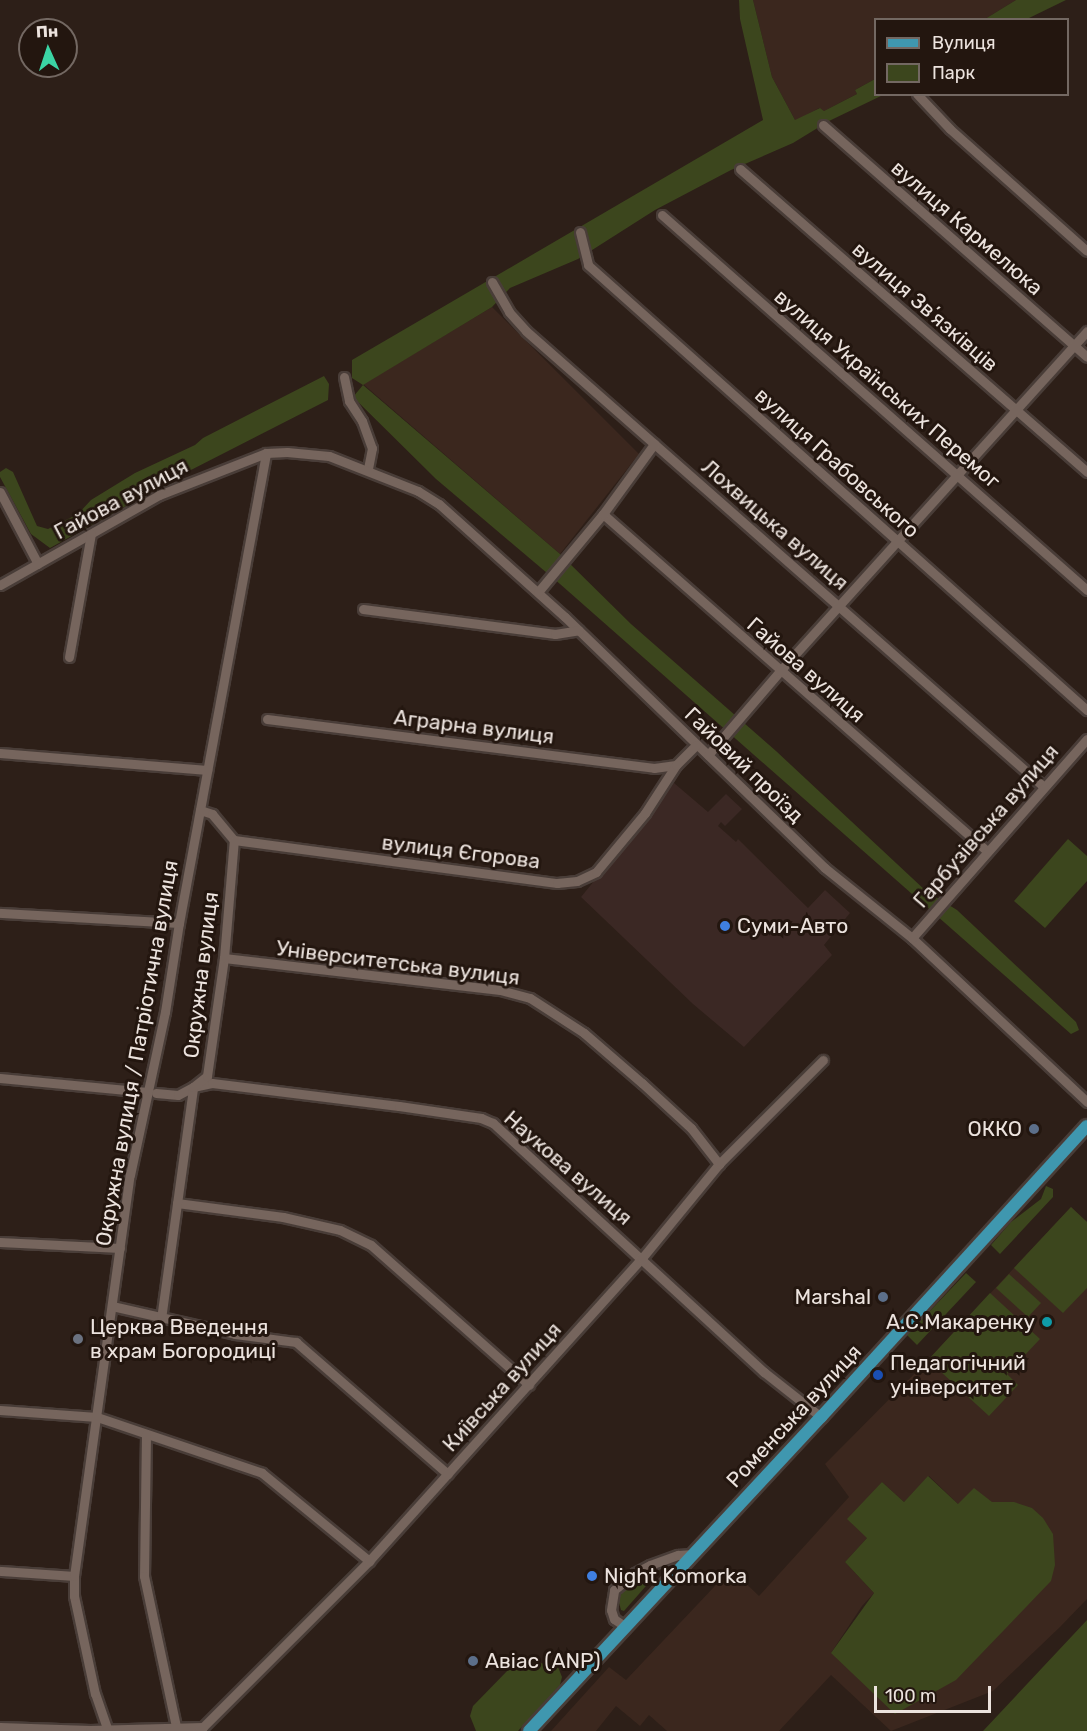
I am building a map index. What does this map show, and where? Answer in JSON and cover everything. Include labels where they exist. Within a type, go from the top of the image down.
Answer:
[{"type":"main road","name":"Роменська вулиця","points":[[529,1731],[822,1417],[1087,1126]]},
{"type":"street","points":[[919,96],[950,129],[1087,251]]},
{"type":"street","name":"вулиця Кармелюка","points":[[823,125],[1087,357]]},
{"type":"street","name":"вулиця Звʼязківців","points":[[740,169],[1087,472]]},
{"type":"street","name":"вулиця Українських Перемог","points":[[662,215],[1087,590]]},
{"type":"street","name":"вулиця Грабовського","points":[[580,232],[588,265],[1087,710]]},
{"type":"street","name":"Лохвицька вулиця","points":[[492,282],[509,312],[526,331],[840,605],[1044,787]]},
{"type":"street","points":[[708,755],[780,671],[1087,331]]},
{"type":"street","points":[[344,377],[349,401],[362,421],[372,448],[368,469]]},
{"type":"street","points":[[538,592],[603,514],[654,444]]},
{"type":"street","name":"Гайова вулиця","points":[[0,585],[169,490],[266,453],[287,452],[329,456],[368,469]]},
{"type":"street","name":"Окружна вулиця / Патріотична вулиця","points":[[108,1730],[92,1683],[74,1596],[74,1576],[130,1175],[151,1092],[179,922],[266,453]]},
{"type":"street","name":"Гайовий проїзд","points":[[368,469],[418,491],[439,504],[579,630],[825,868],[912,938],[1087,1102]]},
{"type":"street","points":[[0,492],[38,564]]},
{"type":"street","name":"Гайова вулиця","points":[[603,514],[987,851]]},
{"type":"street","points":[[69,657],[91,534]]},
{"type":"street","points":[[363,609],[555,634],[579,630]]},
{"type":"street","name":"Аграрна вулиця","points":[[267,719],[654,768],[676,765]]},
{"type":"street","name":"Гарбузівська вулиця","points":[[912,938],[1087,739]]},
{"type":"street","name":"вулиця Єгорова","points":[[234,840],[557,882],[577,881],[596,872],[645,813],[676,765],[696,745]]},
{"type":"street","points":[[0,753],[207,770]]},
{"type":"street","points":[[200,810],[212,814],[234,840]]},
{"type":"street","name":"Окружна вулиця","points":[[161,1319],[193,1087],[207,1076],[224,958],[234,840]]},
{"type":"street","points":[[0,913],[179,922]]},
{"type":"street","name":"Університетська вулиця","points":[[224,958],[500,990],[530,998],[584,1033],[642,1083],[691,1128],[719,1164]]},
{"type":"street","name":"Київська вулиця","points":[[201,1729],[369,1561],[642,1258],[719,1164],[823,1060]]},
{"type":"street","name":"Наукова вулиця","points":[[0,1078],[178,1095],[193,1087],[212,1083],[482,1118],[504,1132],[764,1372],[822,1417]]},
{"type":"street","points":[[177,1203],[294,1220],[340,1230],[371,1245],[529,1385]]},
{"type":"street","points":[[0,1242],[120,1248]]},
{"type":"street","points":[[112,1306],[235,1334],[296,1342],[448,1474]]},
{"type":"street","points":[[0,1410],[97,1416],[262,1473],[369,1561]]},
{"type":"street","points":[[146,1434],[144,1576],[178,1729]]},
{"type":"street","points":[[626,1627],[614,1620],[611,1610],[614,1590],[635,1573],[650,1565],[678,1555],[693,1554]]},
{"type":"street","points":[[0,1570],[74,1576]]},
{"type":"street","points":[[0,1727],[90,1730],[201,1729]]},
{"type":"shaded area","points":[[753,0],[1016,0],[987,18],[874,18],[874,80],[855,90],[857,94],[824,111],[819,108],[798,120],[795,120],[772,77]]},
{"type":"shaded area","points":[[492,307],[639,454],[560,554],[363,384]]},
{"type":"shaded area","name":"Суми-Авто","points":[[674,783],[708,812],[726,794],[742,809],[725,826],[721,822],[718,826],[736,842],[738,839],[808,908],[825,890],[850,913],[824,945],[832,955],[744,1047],[693,1004],[581,897]]},
{"type":"shaded area","points":[[1071,1207],[1087,1222],[1087,1599],[1060,1627],[993,1691],[891,1731],[831,1675],[779,1731],[667,1731],[649,1715],[640,1726],[616,1706],[596,1731],[551,1731],[609,1667],[626,1680],[731,1569],[759,1596],[849,1497],[825,1464],[928,1360]],"holes":[[[929,1476],[958,1504],[1014,1502],[831,1653],[862,1606],[874,1593],[845,1562],[867,1538],[882,1482],[904,1502]]]},
{"type":"green space","points":[[739,0],[753,0],[772,77],[795,120],[820,108],[824,111],[857,94],[855,90],[874,80],[874,96],[881,96],[829,121],[793,143],[731,170],[655,210],[578,259],[510,288],[492,307],[363,385],[352,378],[352,360],[763,120],[740,19]]},
{"type":"green space","points":[[1016,0],[1066,0],[1029,18],[987,18]]},
{"type":"green space","points":[[324,376],[329,384],[328,400],[189,471],[50,548],[31,534],[0,477],[0,472],[6,468],[13,472],[37,526],[48,529],[78,514],[91,500],[135,473],[195,445],[203,438]]},
{"type":"green space","points":[[363,385],[560,554],[631,624],[776,751],[926,891],[957,910],[1076,1022],[1079,1030],[1071,1034],[560,584],[436,479],[353,397]]},
{"type":"green space","points":[[1068,839],[1087,856],[1087,881],[1045,928],[1014,901]]},
{"type":"green space","points":[[1046,1186],[1053,1189],[1053,1197],[1000,1254],[991,1245],[1011,1222],[1041,1199]]},
{"type":"green space","points":[[1071,1207],[1087,1222],[1087,1288],[1063,1313],[1014,1268]]},
{"type":"green space","points":[[966,1273],[976,1282],[917,1345],[907,1335]]},
{"type":"green space","points":[[1009,1274],[1041,1303],[1028,1317],[996,1288]]},
{"type":"green space","points":[[990,1293],[1040,1339],[1007,1374],[1018,1385],[989,1416],[928,1360]]},
{"type":"green space","points":[[928,1476],[958,1504],[974,1488],[992,1502],[1014,1502],[1032,1508],[1043,1518],[1053,1534],[1055,1565],[1051,1581],[956,1680],[895,1714],[831,1653],[874,1593],[845,1562],[867,1538],[847,1519],[882,1482],[904,1502]]},
{"type":"green space","points":[[660,1570],[624,1611],[621,1610],[618,1599],[625,1588]]},
{"type":"green space","points":[[1087,1620],[1087,1731],[983,1731]]},
{"type":"green space","points":[[527,1660],[558,1667],[562,1677],[560,1685],[518,1731],[476,1731],[470,1716],[473,1706],[513,1665]]},
{"type":"place","name":"Суми-Авто","points":[[725,926]]},
{"type":"place","name":"ОККО","points":[[1034,1129]]},
{"type":"place","name":"Marshal","points":[[883,1297]]},
{"type":"place","name":"А.С.Макаренку","points":[[1047,1322]]},
{"type":"place","name":"Церква Введення в храм Богородиці","points":[[78,1339]]},
{"type":"place","name":"Педагогічний університет","points":[[878,1375]]},
{"type":"place","name":"Night Komorka","points":[[592,1576]]},
{"type":"place","name":"Авіас (ANP)","points":[[473,1661]]}]
